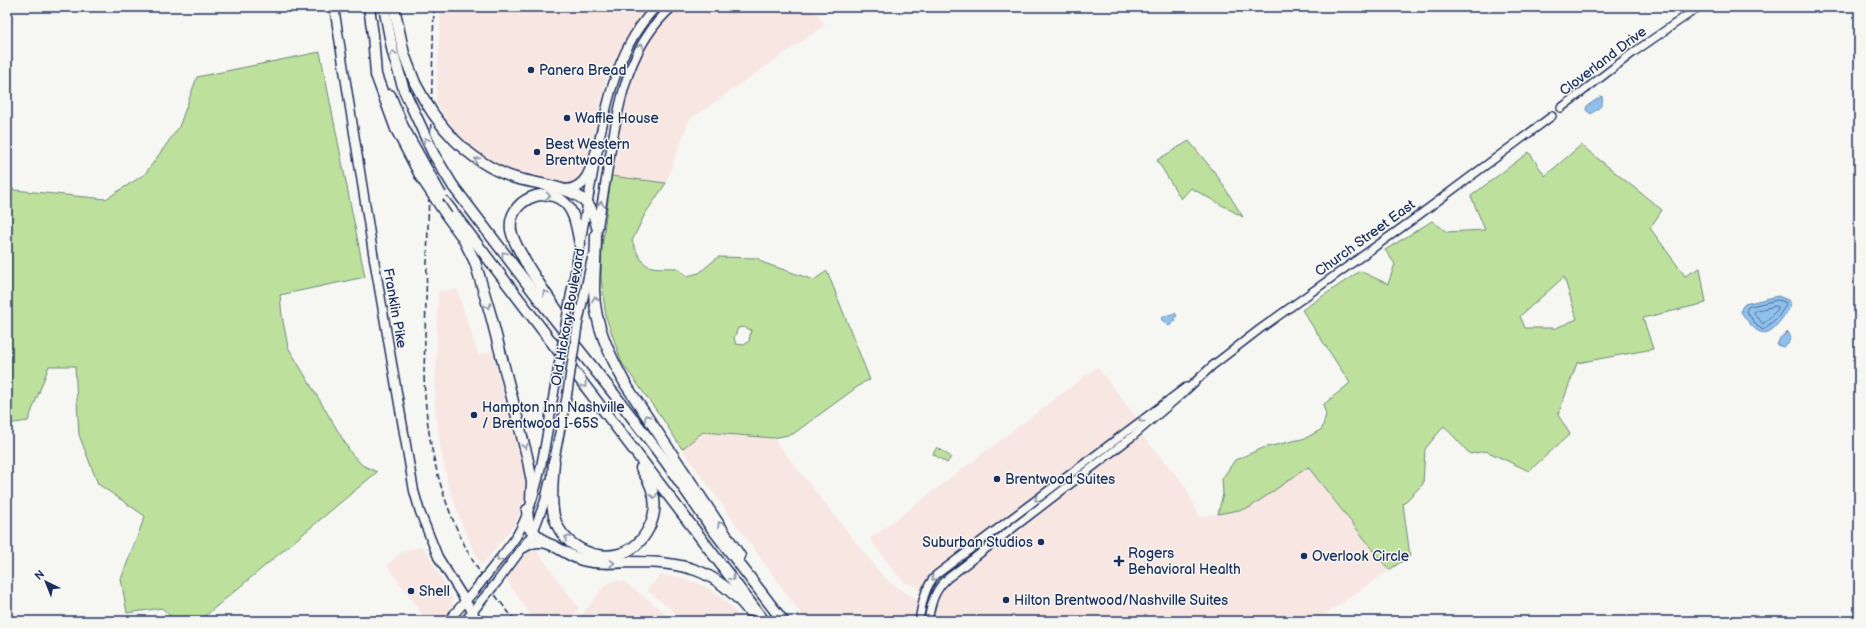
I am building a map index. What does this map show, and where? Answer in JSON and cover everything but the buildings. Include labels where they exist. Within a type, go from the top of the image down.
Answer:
[{"type":"highway","points":[[369,7],[373,35],[400,128],[421,177],[463,238],[475,262],[503,357],[527,456],[532,482],[532,499]]},
{"type":"highway","points":[[384,7],[392,53],[404,90],[433,153],[453,186],[540,302],[614,394],[666,462],[708,523],[783,621]]},
{"type":"highway","points":[[394,7],[404,54],[415,83],[432,112],[453,140],[480,162],[512,178],[566,190],[576,194],[587,208],[597,231],[594,290],[604,342],[626,385],[733,544],[754,582]]},
{"type":"highway","points":[[400,128],[445,202],[764,621]]},
{"type":"highway","points":[[566,190],[580,186],[586,179],[599,144]]},
{"type":"highway","points":[[580,244],[572,212],[564,202],[554,197],[544,195],[531,197],[521,203],[513,216],[511,229],[516,246],[543,290],[614,394]]},
{"type":"highway","points":[[554,461],[552,502],[558,528],[574,545],[583,551],[595,554],[619,554],[629,548],[647,532],[652,522],[655,504],[653,490],[623,437]]},
{"type":"highway","points":[[528,510],[529,528],[545,542]]},
{"type":"highway","points":[[524,547],[536,540],[545,542],[582,560],[602,563],[650,562],[675,564],[691,568],[706,574],[723,584],[735,594],[757,621]]},
{"type":"main road","name":"Franklin Pike","points":[[334,7],[373,251],[414,491],[420,512],[436,552],[452,582],[478,621]]},
{"type":"main road","name":"Old Hickory Boulevard","points":[[448,621],[475,590],[515,537],[532,499],[541,466],[580,244],[607,105],[623,54],[647,17],[656,7]]},
{"type":"main road","name":"Old Hickory Boulevard","points":[[465,621],[524,547],[533,532],[545,501],[567,395],[578,323],[597,231],[621,95],[631,65],[639,48],[653,26],[672,7]]},
{"type":"main road","name":"Cloverland Drive","points":[[1561,108],[1634,52],[1699,7]]},
{"type":"main road","name":"Church Street East","points":[[928,621],[933,598],[942,583],[1111,454],[1182,394],[1195,381],[1260,329],[1423,212],[1552,116]]},
{"type":"main road","name":"Church Street East","points":[[919,621],[927,587],[940,572],[1102,452],[1179,391],[1195,381]]},
{"type":"shaded area","points":[[441,7],[650,7],[631,31],[608,73],[584,173],[578,183],[568,185],[511,170],[498,164],[473,148],[452,127],[436,102]]},
{"type":"shaded area","points":[[680,7],[812,7],[825,25],[689,120],[666,183],[611,176],[630,84],[635,70],[649,42],[668,17]]},
{"type":"shaded area","points":[[457,289],[478,355],[492,351],[522,466],[525,483],[524,500],[515,524],[483,564],[478,559],[461,522],[448,484],[440,445],[435,405],[438,291]]},
{"type":"shaded area","points":[[1097,367],[1137,418],[942,564],[930,576],[921,589],[906,583],[898,576],[870,539]]},
{"type":"shaded area","points":[[703,432],[773,438],[881,574],[893,585],[918,600],[914,621],[806,621],[682,449]]},
{"type":"shaded area","points":[[1140,433],[1185,486],[1199,517],[1249,508],[1307,466],[1389,570],[1316,621],[932,621],[937,596],[947,583]]},
{"type":"shaded area","points":[[532,545],[579,608],[569,621],[535,621],[506,579]]},
{"type":"shaded area","points":[[423,546],[453,599],[451,610],[443,621],[427,621],[387,565],[402,552]]},
{"type":"shaded area","points":[[661,575],[683,578],[704,586],[723,598],[740,618],[737,621],[685,621],[647,590]]},
{"type":"shaded area","points":[[616,580],[625,582],[675,621],[577,621],[606,584]]},
{"type":"green space","points":[[320,52],[365,277],[280,295],[282,316],[288,347],[351,453],[362,465],[377,472],[199,621],[175,621],[162,608],[127,613],[121,579],[145,516],[98,484],[79,435],[75,366],[49,366],[28,421],[7,424],[7,181],[14,190],[106,199],[145,174],[179,127],[197,77]]},
{"type":"green space","points":[[1189,141],[1216,174],[1243,217],[1191,188],[1181,199],[1157,160]]},
{"type":"green space","points":[[1581,145],[1662,210],[1650,228],[1685,276],[1700,268],[1706,303],[1643,318],[1653,349],[1577,363],[1558,415],[1570,434],[1529,471],[1486,451],[1470,454],[1444,426],[1425,449],[1423,484],[1403,504],[1410,556],[1389,570],[1308,467],[1249,508],[1218,514],[1223,494],[1222,479],[1235,460],[1263,448],[1306,438],[1322,429],[1326,414],[1323,405],[1350,383],[1302,310],[1360,271],[1388,284],[1395,264],[1385,250],[1432,221],[1447,232],[1485,230],[1471,196],[1529,152],[1545,176]],"holes":[[[1564,277],[1577,319],[1556,328],[1525,328],[1520,316]]]},
{"type":"green space","points":[[611,176],[666,183],[645,214],[632,241],[636,251],[644,263],[648,266],[659,268],[677,268],[687,276],[699,273],[718,257],[757,258],[764,263],[814,280],[827,271],[870,380],[864,382],[793,434],[773,438],[703,432],[682,449],[662,418],[622,363],[606,317],[601,278],[602,248]],"holes":[[[743,327],[751,330],[749,341],[744,345],[736,344],[734,338],[738,328]]]},
{"type":"green space","points":[[937,447],[951,457],[947,463],[933,454]]},
{"type":"water","points":[[1602,96],[1602,103],[1598,109],[1591,114],[1586,110],[1587,106]]},
{"type":"water","points":[[1778,296],[1788,300],[1791,306],[1778,324],[1767,332],[1762,332],[1756,329],[1749,323],[1741,312],[1742,307],[1745,304]]},
{"type":"water","points":[[1175,313],[1177,316],[1174,318],[1176,320],[1169,326],[1161,319],[1165,316]]},
{"type":"water","points":[[1788,332],[1791,338],[1788,343],[1783,347],[1777,345],[1780,338]]},
{"type":"railway","points":[[434,7],[424,373],[430,441],[448,506],[460,536],[476,566],[494,594],[516,621]]},
{"type":"place","name":"Panera Bread","points":[[531,70]]},
{"type":"place","name":"Waffle House","points":[[567,118]]},
{"type":"place","name":"Best Western Brentwood","points":[[537,152]]},
{"type":"place","name":"Hampton Inn Nashville / Brentwood I-65S","points":[[474,415]]},
{"type":"place","name":"Brentwood Suites","points":[[997,479]]},
{"type":"place","name":"Suburban Studios","points":[[1041,542]]},
{"type":"place","name":"Overlook Circle","points":[[1304,556]]},
{"type":"place","name":"Rogers Behavioral Health","points":[[1119,561]]},
{"type":"place","name":"Shell","points":[[411,591]]},
{"type":"place","name":"Hilton Brentwood/Nashville Suites","points":[[1006,600]]}]
